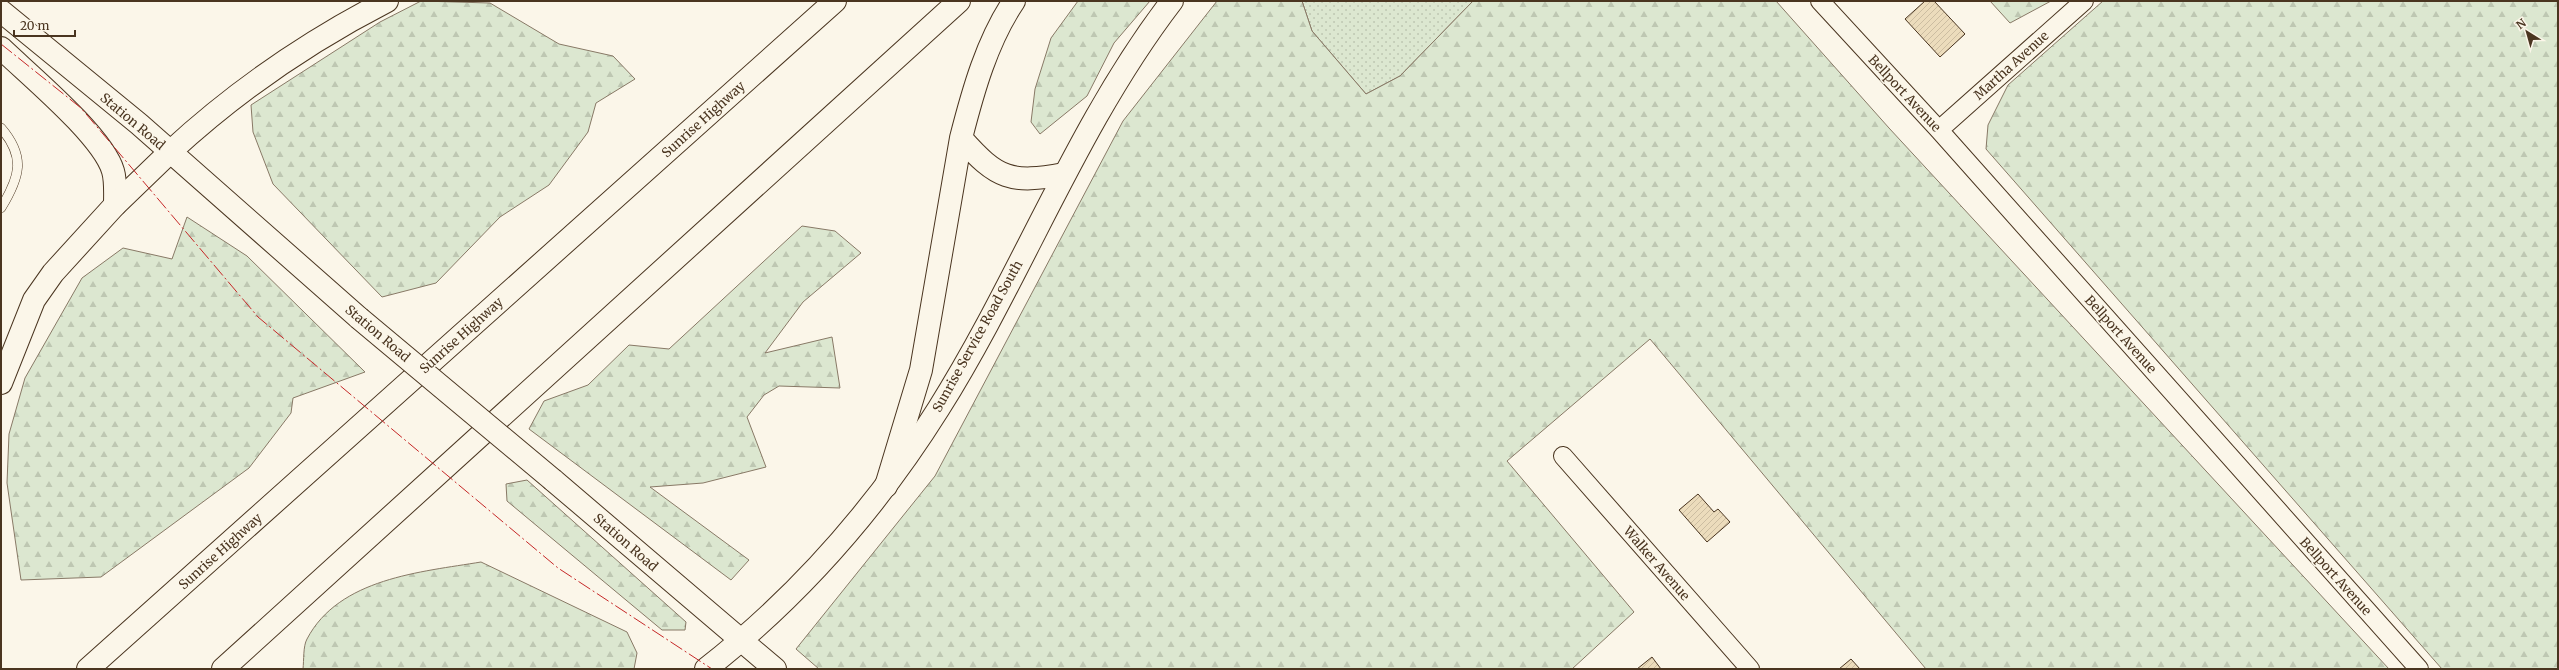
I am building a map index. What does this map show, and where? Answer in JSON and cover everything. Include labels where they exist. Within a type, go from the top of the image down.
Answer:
[{"type":"main road","points":[[1,383],[34,300],[72,251],[115,205],[207,119],[288,60],[387,1]]},
{"type":"main road","name":"Sunrise Highway","points":[[88,669],[835,1]]},
{"type":"main road","points":[[223,669],[959,1]]},
{"type":"main road","points":[[886,486],[921,370],[961,138],[982,69],[997,33],[1014,1]]},
{"type":"main road","name":"Sunrise Service Road South","points":[[706,669],[740,640],[832,550],[886,486],[955,380],[1099,111],[1136,51],[1172,1]]},
{"type":"main road","name":"Station Road","points":[[1,11],[170,152],[359,318],[554,480],[775,669]]},
{"type":"main road","points":[[1,48],[88,132],[103,150],[114,171],[115,205]]},
{"type":"main road","points":[[961,138],[977,156],[1002,174],[1018,179],[1036,179],[1064,174]]},
{"type":"street","name":"Bellport Avenue","points":[[1820,1],[1939,130],[2419,669]]},
{"type":"street","name":"Martha Avenue","points":[[1939,130],[2084,1]]},
{"type":"street","name":"Walker Avenue","points":[[1564,456],[1750,669]]},
{"type":"lane","points":[[1,128],[12,140],[18,156],[14,186],[1,208]]},
{"type":"green space","points":[[421,1],[490,3],[559,44],[613,56],[635,79],[596,103],[588,132],[549,185],[500,217],[436,283],[382,297],[273,184],[253,132],[251,105],[380,22]]},
{"type":"green space","points":[[1078,1],[1150,1],[1114,43],[1087,96],[1040,134],[1031,122],[1035,89],[1051,38]]},
{"type":"green space","points":[[1217,1],[1302,1],[1312,31],[1366,94],[1400,76],[1473,1],[1776,1],[1889,128],[2389,669],[1926,669],[1650,339],[1507,461],[1634,612],[1572,669],[819,669],[796,649],[935,476],[1123,121]]},
{"type":"green space","points":[[1302,1],[1473,1],[1400,76],[1366,94],[1312,31]]},
{"type":"green space","points":[[1990,1],[2051,1],[2010,23]]},
{"type":"green space","points":[[2103,1],[2558,1],[2558,669],[2442,669],[1986,149],[1988,125],[2008,85]]},
{"type":"green space","points":[[187,217],[247,256],[365,372],[293,398],[291,413],[249,468],[101,577],[21,580],[7,483],[9,434],[25,378],[82,278],[123,248],[172,259]]},
{"type":"green space","points":[[802,226],[835,231],[861,253],[803,302],[765,353],[832,337],[840,388],[779,386],[764,395],[747,417],[766,467],[703,483],[650,487],[749,560],[731,580],[529,429],[544,401],[588,385],[629,345],[669,349]]},
{"type":"green space","points":[[527,480],[686,622],[685,630],[662,630],[507,501],[506,484]]},
{"type":"green space","points":[[481,562],[627,632],[637,653],[634,669],[303,669],[304,649],[307,639],[321,619],[339,603],[360,590],[384,581],[408,575]]},
{"type":"building","points":[[1925,1],[1934,1],[1965,34],[1940,57],[1905,19]]},
{"type":"building","points":[[1698,494],[1714,512],[1718,509],[1730,522],[1707,542],[1679,510]]},
{"type":"building","points":[[1652,657],[1661,669],[1637,669]]},
{"type":"building","points":[[1851,659],[1860,669],[1839,669]]},
{"type":"power","points":[[1,44],[81,108],[258,317],[558,568],[712,669]]}]
